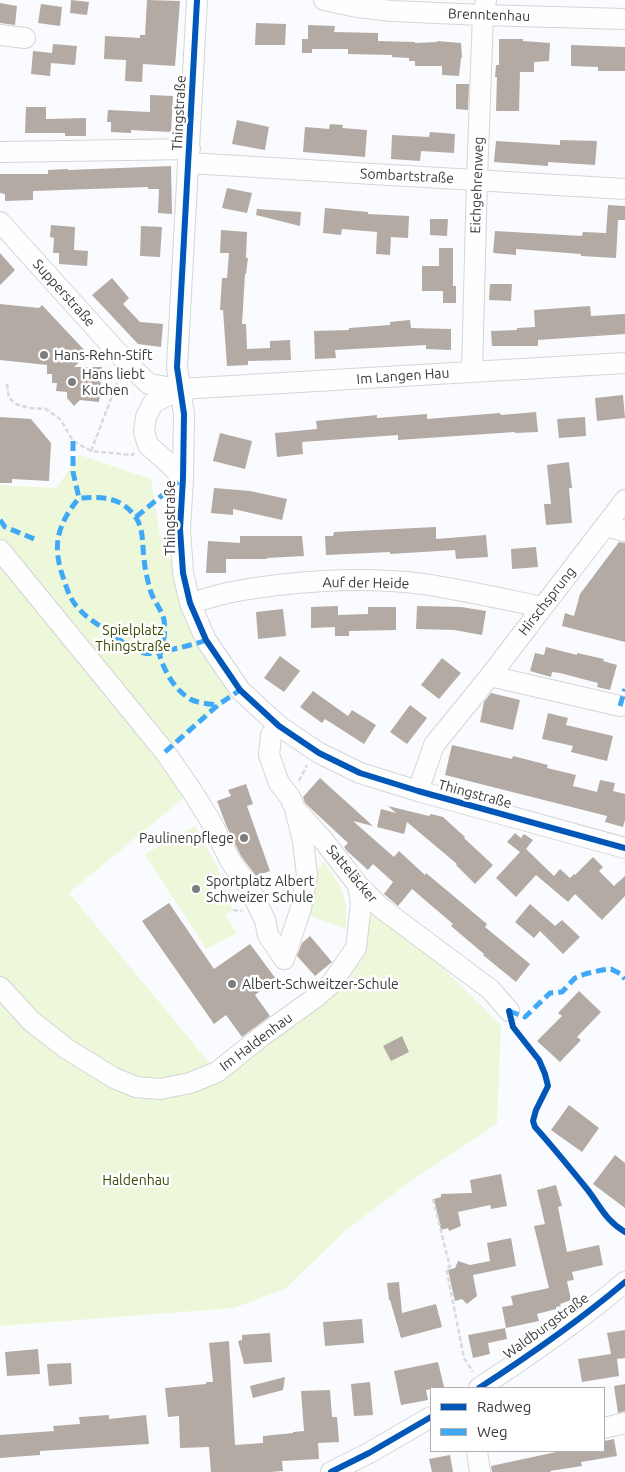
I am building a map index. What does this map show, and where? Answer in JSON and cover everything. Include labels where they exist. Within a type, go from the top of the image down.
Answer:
[{"type":"street","name":"Thingstraße","points":[[198,0],[177,368],[184,414],[180,529],[183,573],[190,604],[206,640],[240,690],[278,726],[319,753],[360,773],[418,791],[625,848]]},
{"type":"street","name":"Brenntenhau","points":[[330,1],[357,8],[392,5],[485,8],[625,19]]},
{"type":"street","name":"Eichgehrenweg","points":[[472,371],[476,180],[485,8]]},
{"type":"street","points":[[0,35],[26,38]]},
{"type":"street","name":"Sombartstraße","points":[[0,152],[189,156],[476,180],[625,189]]},
{"type":"street","name":"Supperstraße","points":[[0,222],[129,365],[149,384],[180,389]]},
{"type":"street","name":"Im Langen Hau","points":[[180,389],[625,363]]},
{"type":"street","points":[[180,389],[153,403],[146,417],[144,432],[148,445],[183,478]]},
{"type":"street","name":"Hirschsprung","points":[[418,791],[434,745],[490,676],[625,500]]},
{"type":"street","points":[[605,526],[625,531]]},
{"type":"street","points":[[0,550],[165,752],[192,791],[210,820],[231,862],[247,884],[265,920],[268,935],[284,959],[301,908],[307,875],[303,841],[293,803]]},
{"type":"street","name":"Auf der Heide","points":[[190,604],[224,594],[274,585],[378,580],[466,591],[542,607]]},
{"type":"street","points":[[490,676],[620,706]]},
{"type":"street","name":"Satteläcker","points":[[278,726],[271,735],[269,754],[279,783],[358,885],[380,907],[491,990],[509,1010]]},
{"type":"street","name":"Im Haldenhau","points":[[0,987],[32,1021],[67,1049],[114,1078],[136,1087],[160,1089],[190,1084],[217,1072],[262,1036],[316,997],[330,984],[356,948],[361,903],[358,885]]},
{"type":"street","name":"Waldburgstraße","points":[[481,1387],[553,1339],[625,1282]]},
{"type":"street","points":[[331,1472],[369,1453],[430,1418]]},
{"type":"street","points":[[605,1428],[625,1423]]},
{"type":"path","points":[[91,451],[121,373],[129,365]]},
{"type":"path","points":[[7,384],[9,398],[16,404],[46,410],[61,420],[73,441],[91,451],[132,454],[148,445]]},
{"type":"path","points":[[293,803],[309,762],[319,753]]},
{"type":"path","points":[[233,910],[240,911]]},
{"type":"path","points":[[433,1199],[450,1266],[447,1268],[447,1272],[464,1358],[481,1387]]},
{"type":"green space","name":"Haldenhau","points":[[80,455],[151,479],[160,536],[206,640],[240,690],[165,752],[192,791],[69,893],[217,1072],[341,970],[361,903],[401,936],[429,954],[501,1025],[497,1124],[412,1180],[345,1231],[285,1289],[234,1308],[0,1326],[0,485],[56,488]]},
{"type":"green space","name":"Sportplatz Albert Schweizer Schule","points":[[195,826],[218,868],[233,910],[225,915],[237,933],[206,949],[145,854]]},
{"type":"green space","points":[[324,861],[340,886],[346,904],[346,929],[308,915],[315,872]]},
{"type":"building","points":[[71,0],[89,2],[87,15],[70,13]]},
{"type":"building","points":[[147,0],[180,1],[175,66],[143,64],[142,82],[125,81],[126,60],[104,59],[105,36],[140,38],[140,35],[145,35]]},
{"type":"building","points":[[0,3],[17,6],[15,25],[0,23]]},
{"type":"building","points":[[41,4],[62,7],[60,26],[38,23]]},
{"type":"building","points":[[256,23],[286,24],[285,45],[255,45]]},
{"type":"building","points":[[308,25],[335,26],[334,32],[378,33],[378,41],[461,43],[462,58],[459,76],[442,75],[442,66],[415,66],[415,61],[409,61],[409,58],[392,57],[392,55],[348,54],[348,49],[312,49],[312,53],[302,53],[302,39],[308,39]]},
{"type":"building","points":[[499,39],[523,39],[523,41],[550,43],[549,61],[534,62],[534,72],[520,72],[519,111],[496,111],[497,77],[495,77],[496,65],[499,65]]},
{"type":"building","points":[[53,44],[77,46],[75,65],[51,63],[50,76],[31,74],[33,51],[52,53]]},
{"type":"building","points":[[571,45],[625,47],[625,71],[598,71],[598,67],[571,66]]},
{"type":"building","points":[[456,84],[469,84],[468,110],[456,109]]},
{"type":"building","points":[[150,95],[173,96],[171,132],[131,130],[131,133],[111,132],[111,122],[107,122],[108,110],[150,112]]},
{"type":"building","points":[[26,107],[46,107],[46,119],[86,118],[86,136],[65,136],[65,133],[25,133]]},
{"type":"building","points":[[237,120],[269,127],[265,150],[232,144]]},
{"type":"building","points":[[330,124],[343,125],[342,128],[367,130],[365,157],[303,152],[305,127],[329,129]]},
{"type":"building","points":[[430,132],[455,134],[454,153],[421,151],[420,161],[391,159],[392,135],[429,137]]},
{"type":"building","points":[[560,140],[597,141],[595,165],[548,162],[548,166],[494,162],[496,141],[560,145]]},
{"type":"building","points":[[171,166],[172,214],[158,213],[159,189],[148,189],[148,187],[33,191],[33,200],[5,201],[5,194],[0,193],[0,174],[48,174],[48,170]]},
{"type":"building","points":[[227,188],[252,193],[247,213],[222,208]]},
{"type":"building","points":[[608,205],[625,206],[625,220],[618,220],[616,258],[516,249],[516,255],[493,253],[495,231],[582,236],[583,232],[606,233]]},
{"type":"building","points":[[325,208],[368,212],[368,214],[409,216],[408,238],[391,237],[390,255],[376,254],[377,232],[342,229],[341,235],[323,233]]},
{"type":"building","points":[[257,209],[301,212],[300,226],[256,215]]},
{"type":"building","points":[[430,219],[448,219],[447,236],[430,235]]},
{"type":"building","points":[[51,225],[75,227],[74,250],[88,251],[87,266],[59,264],[59,253],[53,253],[54,238],[50,237]]},
{"type":"building","points":[[141,226],[162,227],[160,257],[140,256]]},
{"type":"building","points":[[221,230],[247,232],[246,258],[248,258],[245,274],[242,324],[246,324],[247,349],[270,348],[270,341],[290,340],[291,360],[248,361],[248,365],[227,366],[223,310],[220,310],[222,278],[227,278],[229,253],[220,253]]},
{"type":"building","points":[[439,248],[453,248],[453,286],[456,286],[456,303],[443,303],[443,291],[422,291],[422,266],[439,266]]},
{"type":"building","points":[[0,253],[15,270],[0,285]]},
{"type":"building","points":[[112,278],[129,298],[123,304],[140,322],[163,324],[161,347],[138,344],[92,295]]},
{"type":"building","points":[[490,284],[512,284],[511,301],[489,300]]},
{"type":"building","name":"Hans-Rehn-Stift","points":[[0,304],[39,308],[42,305],[88,354],[74,367],[102,367],[99,402],[80,400],[74,406],[67,398],[67,392],[56,391],[57,383],[52,383],[52,374],[47,374],[47,365],[0,360]]},
{"type":"building","points":[[590,306],[591,316],[625,314],[625,334],[538,340],[538,346],[492,346],[491,331],[535,327],[534,310]]},
{"type":"building","points":[[410,320],[411,328],[451,329],[451,350],[426,349],[426,345],[335,350],[336,358],[315,359],[314,331],[349,330],[349,328],[390,325],[390,322]]},
{"type":"building","points":[[623,395],[625,418],[597,421],[595,398]]},
{"type":"building","points":[[536,412],[538,432],[398,440],[398,435],[302,442],[303,454],[277,457],[275,433],[317,429],[316,421],[377,415],[377,418],[427,414],[427,419]]},
{"type":"building","points":[[0,417],[31,419],[51,443],[49,481],[12,479],[12,483],[0,483]]},
{"type":"building","points":[[585,417],[586,436],[559,438],[557,419]]},
{"type":"building","points":[[220,433],[252,441],[245,469],[213,461]]},
{"type":"building","points":[[569,462],[572,488],[569,488],[572,523],[546,525],[544,504],[551,504],[547,465]]},
{"type":"building","points":[[214,488],[250,491],[287,499],[282,520],[233,509],[233,515],[211,513]]},
{"type":"building","points":[[436,527],[436,539],[486,535],[488,557],[456,559],[455,550],[326,555],[325,536],[333,536],[334,532]]},
{"type":"building","points":[[240,536],[302,536],[304,556],[267,559],[226,559],[226,573],[206,573],[208,541],[240,543]]},
{"type":"building","points":[[619,542],[625,543],[625,642],[562,626],[565,613],[574,616],[580,594]]},
{"type":"building","points":[[536,547],[538,567],[512,569],[511,549]]},
{"type":"building","points":[[338,606],[338,615],[368,614],[368,607],[396,607],[396,630],[349,631],[349,636],[335,636],[335,627],[311,628],[311,607]]},
{"type":"building","points":[[417,606],[461,607],[486,611],[482,635],[454,630],[416,629]]},
{"type":"building","points":[[283,609],[286,636],[258,639],[256,612]]},
{"type":"building","points":[[546,647],[577,655],[577,653],[604,659],[603,661],[617,665],[610,690],[597,687],[598,683],[560,673],[552,672],[551,677],[530,671],[535,653],[544,655]]},
{"type":"building","points":[[280,656],[300,671],[284,692],[264,678]]},
{"type":"building","points":[[442,658],[461,673],[439,699],[421,685]]},
{"type":"building","points":[[313,691],[348,716],[352,710],[376,725],[364,744],[325,719],[322,723],[300,707]]},
{"type":"building","points":[[491,693],[520,700],[513,730],[480,722],[484,702]]},
{"type":"building","points":[[410,705],[427,718],[407,744],[390,732]]},
{"type":"building","points":[[548,713],[568,718],[566,725],[613,736],[607,761],[571,752],[573,746],[542,739]]},
{"type":"building","points":[[452,745],[512,759],[513,756],[548,765],[547,768],[576,775],[573,786],[597,792],[600,780],[615,783],[613,791],[625,794],[625,820],[623,827],[605,822],[607,816],[445,775]]},
{"type":"building","points":[[320,778],[373,826],[353,821],[394,857],[399,851],[425,875],[426,873],[487,924],[485,927],[530,964],[516,982],[483,955],[451,926],[453,924],[412,889],[398,906],[384,894],[393,882],[373,864],[368,870],[344,847],[348,843],[305,803],[303,797]]},
{"type":"building","name":"Paulinenpflege","points":[[246,784],[253,804],[247,806],[270,871],[256,876],[241,856],[217,801],[231,796],[228,790]]},
{"type":"building","points":[[388,806],[429,816],[431,814],[443,817],[493,865],[475,884],[457,864],[407,822],[404,834],[377,827],[381,809],[396,813]]},
{"type":"building","points":[[515,833],[521,838],[524,834],[533,840],[526,849],[554,876],[560,869],[570,878],[593,857],[603,867],[599,871],[614,886],[625,876],[625,896],[602,920],[575,894],[568,902],[536,875],[516,897],[496,878],[520,852],[507,842]]},
{"type":"building","points":[[169,903],[214,969],[250,944],[276,979],[255,995],[270,1016],[242,1037],[226,1015],[214,1024],[142,921]]},
{"type":"building","points":[[530,904],[555,926],[562,920],[580,937],[563,954],[540,931],[534,938],[515,922]]},
{"type":"building","points":[[310,936],[332,962],[315,976],[297,956],[302,943]]},
{"type":"building","points":[[579,991],[601,1012],[577,1037],[581,1040],[560,1062],[537,1041],[562,1016],[558,1013]]},
{"type":"building","points":[[402,1036],[409,1052],[391,1061],[383,1046]]},
{"type":"building","points":[[569,1105],[599,1128],[582,1152],[551,1130]]},
{"type":"building","points":[[615,1155],[625,1163],[625,1208],[593,1184]]},
{"type":"building","points":[[501,1174],[507,1206],[491,1209],[490,1205],[458,1212],[461,1226],[449,1231],[448,1228],[441,1230],[434,1199],[441,1197],[441,1194],[472,1193],[470,1180]]},
{"type":"building","points":[[556,1185],[562,1206],[558,1207],[567,1252],[599,1245],[603,1265],[572,1272],[574,1280],[567,1281],[571,1300],[560,1304],[561,1306],[556,1307],[556,1309],[537,1314],[539,1321],[506,1328],[502,1307],[513,1305],[511,1296],[549,1288],[534,1226],[545,1224],[537,1190]]},
{"type":"building","points":[[511,1238],[516,1266],[473,1275],[477,1296],[467,1304],[462,1299],[455,1301],[448,1270],[455,1268],[458,1261],[470,1265],[490,1261],[487,1243]]},
{"type":"building","points":[[399,1282],[402,1313],[436,1304],[442,1327],[401,1338],[389,1300],[387,1283]]},
{"type":"building","points":[[362,1319],[364,1343],[325,1346],[323,1322]]},
{"type":"building","points":[[505,1328],[507,1339],[488,1343],[490,1354],[473,1358],[468,1335]]},
{"type":"building","points":[[625,1330],[625,1358],[617,1359],[619,1376],[582,1382],[578,1359],[611,1354],[607,1333]]},
{"type":"building","points":[[270,1333],[272,1362],[244,1364],[238,1341],[242,1340],[242,1335]]},
{"type":"building","points":[[229,1341],[235,1445],[263,1443],[263,1436],[304,1431],[301,1391],[330,1390],[332,1417],[337,1417],[339,1442],[318,1443],[319,1459],[282,1461],[283,1471],[270,1472],[211,1472],[209,1447],[180,1448],[179,1416],[168,1417],[165,1388],[213,1382],[209,1343]]},
{"type":"building","points":[[38,1349],[40,1374],[7,1376],[5,1352]]},
{"type":"building","points":[[438,1362],[444,1387],[430,1387],[430,1389],[426,1390],[428,1400],[401,1405],[394,1371]]},
{"type":"building","points":[[71,1363],[72,1384],[49,1386],[47,1364]]},
{"type":"building","points":[[285,1377],[283,1390],[253,1398],[250,1386]]},
{"type":"building","points":[[370,1382],[373,1415],[354,1416],[351,1384]]},
{"type":"building","points":[[625,1384],[625,1411],[618,1413],[614,1386]]},
{"type":"building","points":[[109,1415],[109,1419],[146,1415],[149,1444],[40,1451],[40,1455],[0,1458],[0,1435],[54,1431],[53,1426],[80,1424],[79,1417]]},
{"type":"building","points":[[614,1439],[617,1456],[581,1462],[582,1466],[551,1472],[492,1472],[491,1466],[556,1452],[605,1452],[605,1441]]},
{"type":"building","points":[[450,1455],[453,1472],[432,1472],[429,1459]]},
{"type":"marked path","points":[[73,441],[73,472],[79,498],[102,498],[116,501],[128,509],[140,525],[149,585],[164,620],[164,637],[159,653],[144,653],[129,647],[86,616],[70,596],[60,568],[57,547],[58,537],[65,518],[79,498]]},
{"type":"marked path","points":[[136,517],[183,478]]},
{"type":"marked path","points":[[0,520],[5,527],[37,540]]},
{"type":"marked path","points":[[206,640],[159,653],[170,679],[184,695],[196,701],[218,705]]},
{"type":"marked path","points":[[620,706],[625,689]]},
{"type":"marked path","points":[[165,752],[218,705],[240,690]]},
{"type":"marked path","points":[[509,1011],[525,1017],[550,993],[562,992],[575,978],[585,974],[611,969],[621,974],[625,979]]},
{"type":"cycle path","points":[[197,0],[177,367],[184,414],[180,529],[183,573],[190,603],[206,640],[240,690],[279,726],[319,753],[360,773],[418,791],[625,848]]},
{"type":"cycle path","points":[[509,1011],[513,1027],[539,1060],[548,1086],[536,1110],[533,1121],[535,1127],[587,1189],[608,1218],[625,1232]]},
{"type":"cycle path","points":[[481,1387],[554,1337],[625,1282]]},
{"type":"cycle path","points":[[331,1472],[369,1453],[430,1418]]},
{"type":"place","name":"Hans-Rehn-Stift","points":[[44,355]]},
{"type":"place","name":"Hans liebt Kuchen","points":[[72,382]]},
{"type":"place","name":"Paulinenpflege","points":[[244,838]]},
{"type":"place","name":"Sportplatz Albert Schweizer Schule","points":[[196,889]]},
{"type":"place","name":"Albert-Schweitzer-Schule","points":[[232,984]]},
{"type":"park label","name":"Spielplatz Thingstraße","points":[[133,638]]}]
